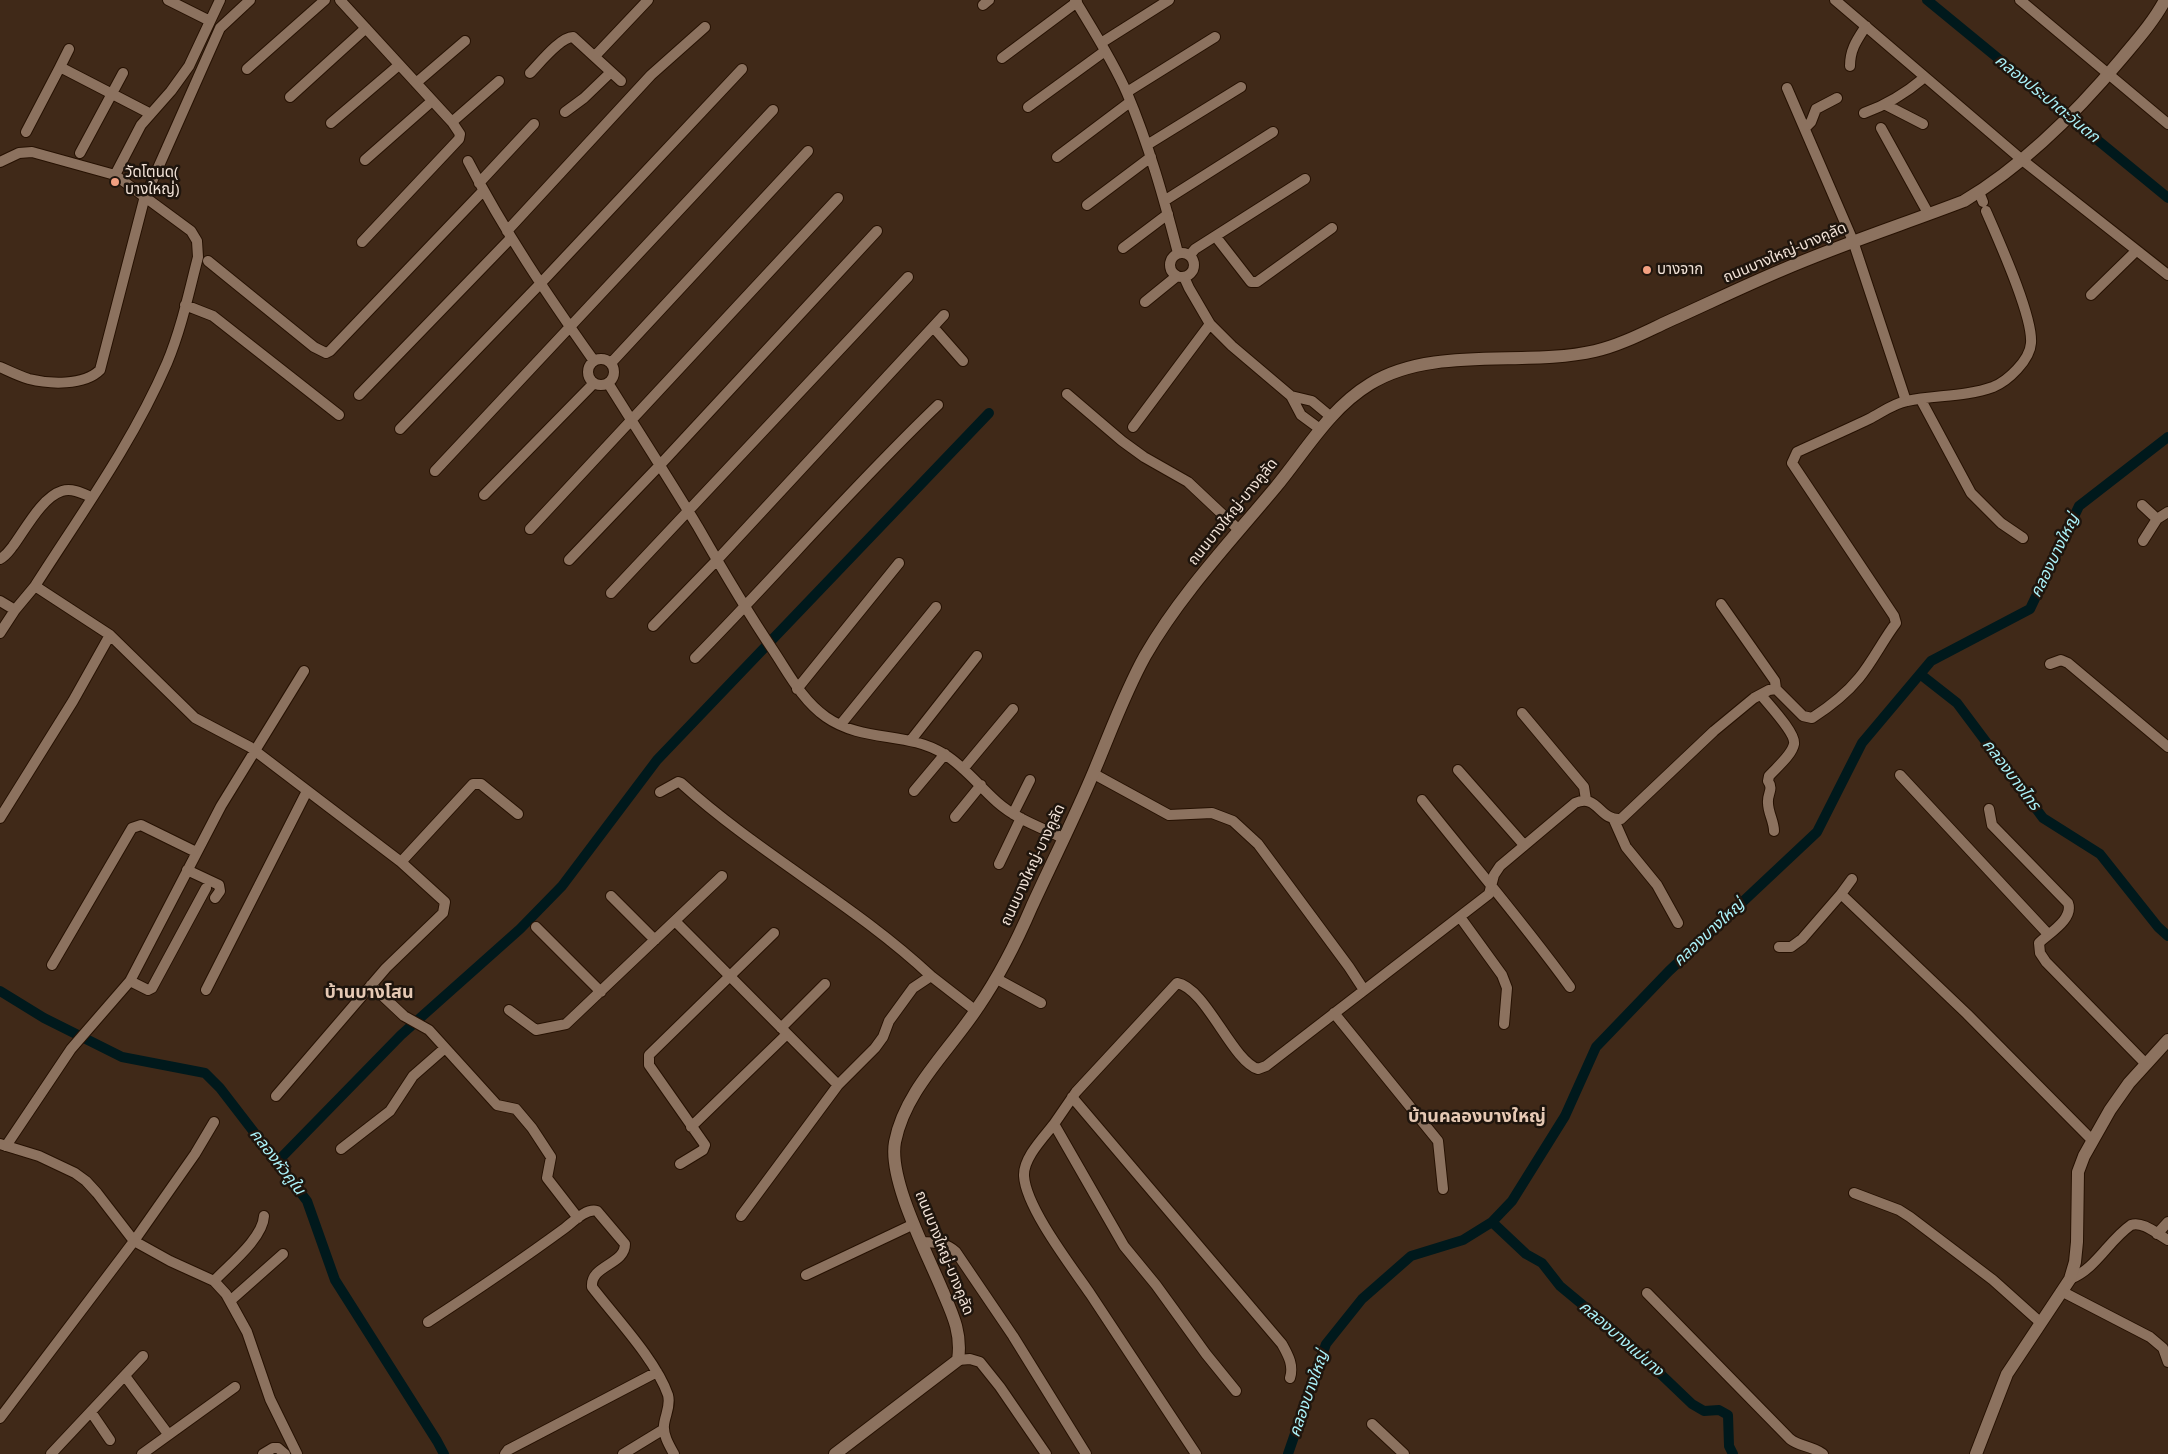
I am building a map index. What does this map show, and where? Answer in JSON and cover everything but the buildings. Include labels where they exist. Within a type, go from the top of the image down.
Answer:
[{"type":"street","points":[[168,0],[210,21]]},
{"type":"street","points":[[115,175],[120,161],[149,113],[182,77],[220,0]]},
{"type":"street","points":[[150,186],[220,28],[250,0]]},
{"type":"street","points":[[247,69],[325,0]]},
{"type":"street","points":[[340,0],[452,122],[460,134],[459,139],[362,242]]},
{"type":"street","points":[[595,56],[648,0]]},
{"type":"street","points":[[1028,108],[1103,47],[1170,0]]},
{"type":"street","points":[[1835,0],[2021,159],[2168,276]]},
{"type":"street","points":[[2020,0],[2168,124]]},
{"type":"street","points":[[1002,58],[1076,1],[1103,47],[1128,97],[1151,157],[1178,253]]},
{"type":"street","name":"ถนนบางใหญ่-บางคูลัด","points":[[958,1360],[959,1331],[899,1184],[895,1160],[896,1141],[900,1126],[920,1086],[976,1011],[997,978],[1023,928],[1094,774],[1130,686],[1145,655],[1176,608],[1330,416],[1350,397],[1373,381],[1414,367],[1445,362],[1594,351],[1627,341],[1785,268],[1928,213],[1964,201],[1983,201],[2021,159],[2043,141],[2093,92],[2165,5]]},
{"type":"street","points":[[1850,66],[1852,46],[1866,26]]},
{"type":"street","points":[[359,395],[509,234],[651,75],[705,27]]},
{"type":"street","points":[[290,97],[366,28]]},
{"type":"street","points":[[530,74],[568,37],[577,40],[621,81]]},
{"type":"street","points":[[1057,157],[1128,97],[1215,37]]},
{"type":"street","points":[[416,83],[465,41]]},
{"type":"street","points":[[26,132],[70,49]]},
{"type":"street","points":[[331,123],[400,65]]},
{"type":"street","points":[[60,67],[149,113]]},
{"type":"street","points":[[400,429],[540,284],[742,69]]},
{"type":"street","points":[[566,112],[611,72]]},
{"type":"street","points":[[80,153],[123,73]]},
{"type":"street","points":[[1864,113],[1886,105],[1913,88],[1925,77]]},
{"type":"street","points":[[452,122],[499,81]]},
{"type":"street","points":[[1147,145],[1241,87]]},
{"type":"street","points":[[1787,88],[1854,241],[1906,401]]},
{"type":"street","points":[[1805,128],[1811,122],[1816,109],[1837,98]]},
{"type":"street","points":[[365,160],[432,101]]},
{"type":"street","points":[[1886,105],[1923,124]]},
{"type":"street","points":[[435,471],[773,110]]},
{"type":"street","points":[[208,261],[314,347],[326,353],[337,344],[481,187],[534,124]]},
{"type":"street","points":[[1880,128],[1928,213]]},
{"type":"street","points":[[1164,201],[1273,132]]},
{"type":"street","points":[[611,363],[808,151]]},
{"type":"street","points":[[0,162],[19,153],[32,152],[115,175],[190,231],[197,241],[198,257],[168,361],[152,396],[123,448],[35,586],[15,610],[0,633]]},
{"type":"street","points":[[1087,205],[1151,157]]},
{"type":"street","points":[[468,161],[481,187],[540,284],[594,361]]},
{"type":"street","points":[[1190,255],[1194,249],[1216,237],[1305,179]]},
{"type":"street","points":[[0,367],[28,379],[45,382],[72,382],[96,374],[100,370],[145,196]]},
{"type":"street","points":[[530,529],[838,198]]},
{"type":"street","points":[[1721,604],[1775,681],[1776,689],[1804,716],[1812,718],[1836,702],[1860,678],[1896,622],[1894,616],[1792,463],[1797,452],[1906,401],[1994,387],[2015,372],[2031,346],[2027,319],[1983,201]]},
{"type":"street","points":[[1123,248],[1168,214]]},
{"type":"street","points":[[1216,237],[1251,282],[1257,282],[1332,228]]},
{"type":"street","points":[[569,560],[660,465],[877,231]]},
{"type":"street","points":[[2091,295],[2136,251]]},
{"type":"street","points":[[1146,302],[1181,276],[1194,270],[1194,260],[1190,255],[1182,252],[1178,253],[1170,264],[1171,269],[1181,276],[1210,324],[1232,346],[1292,396],[1301,415],[1320,429]]},
{"type":"street","points":[[611,593],[908,277]]},
{"type":"street","points":[[185,305],[213,316],[339,415]]},
{"type":"street","points":[[653,626],[717,560],[944,315]]},
{"type":"street","points":[[1133,427],[1210,324]]},
{"type":"street","points":[[933,327],[963,361]]},
{"type":"street","points":[[604,359],[611,363],[614,374],[608,383],[604,385],[594,383],[588,374],[588,369],[594,361],[604,359]]},
{"type":"street","points":[[484,495],[594,383]]},
{"type":"street","points":[[608,383],[689,511],[745,608],[797,689],[824,715],[841,724],[879,737],[911,740],[945,754],[1017,816],[1063,838]]},
{"type":"street","points":[[1067,394],[1122,441],[1144,457],[1188,482],[1239,530]]},
{"type":"street","points":[[1292,396],[1312,401],[1330,416]]},
{"type":"street","points":[[1921,400],[1971,493],[2001,523],[2023,538]]},
{"type":"street","points":[[695,658],[745,608],[887,453],[938,405]]},
{"type":"street","points":[[0,559],[52,497],[61,491],[71,491],[91,498]]},
{"type":"street","points":[[2142,506],[2157,519]]},
{"type":"street","points":[[2143,541],[2157,519],[2168,512]]},
{"type":"street","points":[[797,689],[899,563]]},
{"type":"street","points":[[35,586],[110,635],[195,718],[242,742],[401,862],[445,902],[445,910],[371,985],[276,1096]]},
{"type":"street","points":[[0,601],[15,610]]},
{"type":"street","points":[[841,724],[936,606]]},
{"type":"street","points":[[0,818],[73,700],[110,635]]},
{"type":"street","points":[[911,740],[977,656]]},
{"type":"street","points":[[2050,664],[2061,660],[2068,663],[2168,747]]},
{"type":"street","points":[[297,1454],[270,1399],[247,1332],[230,1301],[214,1281],[170,1261],[134,1241],[86,1181],[64,1166],[3,1145],[71,1049],[130,982],[221,806],[304,671]]},
{"type":"street","points":[[1196,1454],[1057,1246],[1032,1203],[1025,1185],[1023,1174],[1028,1159],[1072,1097],[1177,983],[1186,986],[1212,1014],[1247,1063],[1258,1069],[1266,1066],[1489,894],[1494,875],[1500,866],[1575,802],[1590,801],[1607,817],[1614,820],[1626,816],[1714,731],[1761,695],[1776,689]]},
{"type":"street","points":[[1761,695],[1787,728],[1794,744],[1791,751],[1769,776],[1768,781],[1772,791],[1767,802],[1774,831]]},
{"type":"street","points":[[963,769],[1013,709]]},
{"type":"street","points":[[1522,713],[1584,786],[1586,800]]},
{"type":"street","points":[[914,791],[945,754]]},
{"type":"street","points":[[1458,770],[1524,845]]},
{"type":"street","points":[[1094,774],[1169,815],[1212,813],[1233,821],[1258,844],[1364,990]]},
{"type":"street","points":[[1900,775],[2048,934]]},
{"type":"street","points":[[999,864],[1030,780]]},
{"type":"street","points":[[660,792],[678,782],[681,783],[734,826],[900,947],[931,976],[976,1011]]},
{"type":"street","points":[[401,862],[473,784],[481,784],[518,814]]},
{"type":"street","points":[[955,817],[980,785]]},
{"type":"street","points":[[206,990],[307,791]]},
{"type":"street","points":[[1422,800],[1491,888],[1533,936],[1570,987]]},
{"type":"street","points":[[1989,809],[1992,825],[2068,903],[2069,914],[2039,943],[2038,948],[2046,962],[2145,1063]]},
{"type":"street","points":[[1614,820],[1626,847],[1657,885],[1678,922]]},
{"type":"street","points":[[52,965],[132,828],[141,825],[196,852]]},
{"type":"street","points":[[187,870],[219,885],[220,891],[215,898]]},
{"type":"street","points":[[509,1010],[536,1030],[562,1026],[601,992],[722,876]]},
{"type":"street","points":[[1779,948],[1791,947],[1802,939],[1852,879]]},
{"type":"street","points":[[130,982],[148,990],[152,988],[206,888]]},
{"type":"street","points":[[1841,894],[1967,1014],[2092,1140]]},
{"type":"street","points":[[611,896],[655,940]]},
{"type":"street","points":[[1460,917],[1502,975],[1507,988],[1504,1024]]},
{"type":"street","points":[[675,921],[838,1085]]},
{"type":"street","points":[[536,927],[601,992]]},
{"type":"street","points":[[680,1164],[705,1148],[703,1142],[649,1065],[649,1055],[774,933]]},
{"type":"street","points":[[740,1216],[838,1085],[876,1048],[883,1037],[889,1021],[913,988],[931,976]]},
{"type":"street","points":[[997,978],[1042,1004]]},
{"type":"street","points":[[691,1127],[784,1031],[825,984]]},
{"type":"street","points":[[371,985],[404,1016],[422,1024],[497,1104],[516,1109],[532,1128],[551,1157],[547,1178],[578,1218]]},
{"type":"street","points":[[1334,1013],[1438,1141],[1443,1189]]},
{"type":"street","points":[[1976,1454],[2007,1374],[2070,1279],[2075,1262],[2077,1242],[2078,1172],[2092,1140],[2124,1090],[2145,1063],[2168,1040]]},
{"type":"street","points":[[341,1149],[390,1111],[413,1076],[446,1048]]},
{"type":"street","points":[[1072,1097],[1282,1344],[1290,1357],[1292,1370],[1290,1378]]},
{"type":"street","points":[[0,1418],[134,1241],[214,1122]]},
{"type":"street","points":[[1054,1124],[1124,1246],[1236,1391]]},
{"type":"street","points":[[1854,1193],[1899,1210],[1910,1217],[1993,1280],[2041,1323]]},
{"type":"street","points":[[428,1322],[522,1260],[578,1218],[592,1210],[597,1211],[625,1244],[625,1249],[619,1256],[596,1273],[592,1280],[592,1287],[657,1372],[668,1396],[669,1405],[664,1435],[674,1454]]},
{"type":"street","points":[[214,1281],[258,1234],[264,1222],[264,1216]]},
{"type":"street","points":[[2157,1234],[2168,1222]]},
{"type":"street","points":[[2070,1279],[2087,1270],[2131,1225],[2137,1223],[2168,1240]]},
{"type":"street","points":[[806,1276],[914,1224]]},
{"type":"street","points":[[922,1242],[938,1242],[948,1245],[956,1252],[1013,1336],[1086,1454]]},
{"type":"street","points":[[230,1301],[283,1254]]},
{"type":"street","points":[[2063,1292],[2150,1337],[2163,1348],[2168,1362]]},
{"type":"street","points":[[1647,1293],[1790,1439],[1796,1444],[1807,1445],[1823,1454]]},
{"type":"street","points":[[51,1454],[143,1356]]},
{"type":"street","points":[[835,1454],[958,1360],[970,1359],[980,1362],[1000,1387],[1046,1454]]},
{"type":"street","points":[[505,1454],[508,1450],[657,1372]]},
{"type":"street","points":[[125,1376],[168,1434]]},
{"type":"street","points":[[142,1454],[235,1387]]},
{"type":"street","points":[[91,1412],[110,1440]]},
{"type":"street","points":[[1372,1424],[1404,1454]]},
{"type":"street","points":[[623,1454],[664,1429]]},
{"type":"street","points":[[263,1454],[273,1448],[278,1448],[285,1454]]},
{"type":"waterway","name":"คลองประปาตะวันตก","points":[[1927,0],[2168,198]]},
{"type":"waterway","points":[[277,1162],[401,1035],[520,929],[562,886],[657,760],[989,413]]},
{"type":"waterway","name":"คลองบางใหญ่","points":[[1288,1454],[1326,1344],[1362,1299],[1411,1256],[1463,1240],[1492,1222],[1512,1201],[1565,1116],[1596,1047],[1669,971],[1817,832],[1862,743],[1931,661],[2030,609],[2079,506],[2168,437]]},
{"type":"waterway","name":"คลองบางไทร","points":[[1920,674],[1957,703],[2043,818],[2100,854],[2158,927],[2168,936]]},
{"type":"waterway","name":"คลองหัวคูใน","points":[[0,991],[44,1018],[122,1057],[205,1073],[220,1088],[307,1201],[335,1280],[444,1454]]},
{"type":"waterway","name":"คลองบางแม่นาง","points":[[1492,1222],[1526,1254],[1542,1263],[1560,1286],[1625,1340],[1692,1404],[1704,1411],[1719,1410],[1728,1415],[1729,1446],[1733,1454]]},
{"type":"place","name":"วัดโตนด( บางใหญ่)","points":[[115,182]]},
{"type":"place","name":"บางจาก","points":[[1647,270]]},
{"type":"district","name":"บ้านบางโสน","points":[[369,993]]},
{"type":"district","name":"บ้านคลองบางใหญ่","points":[[1477,1117]]}]
